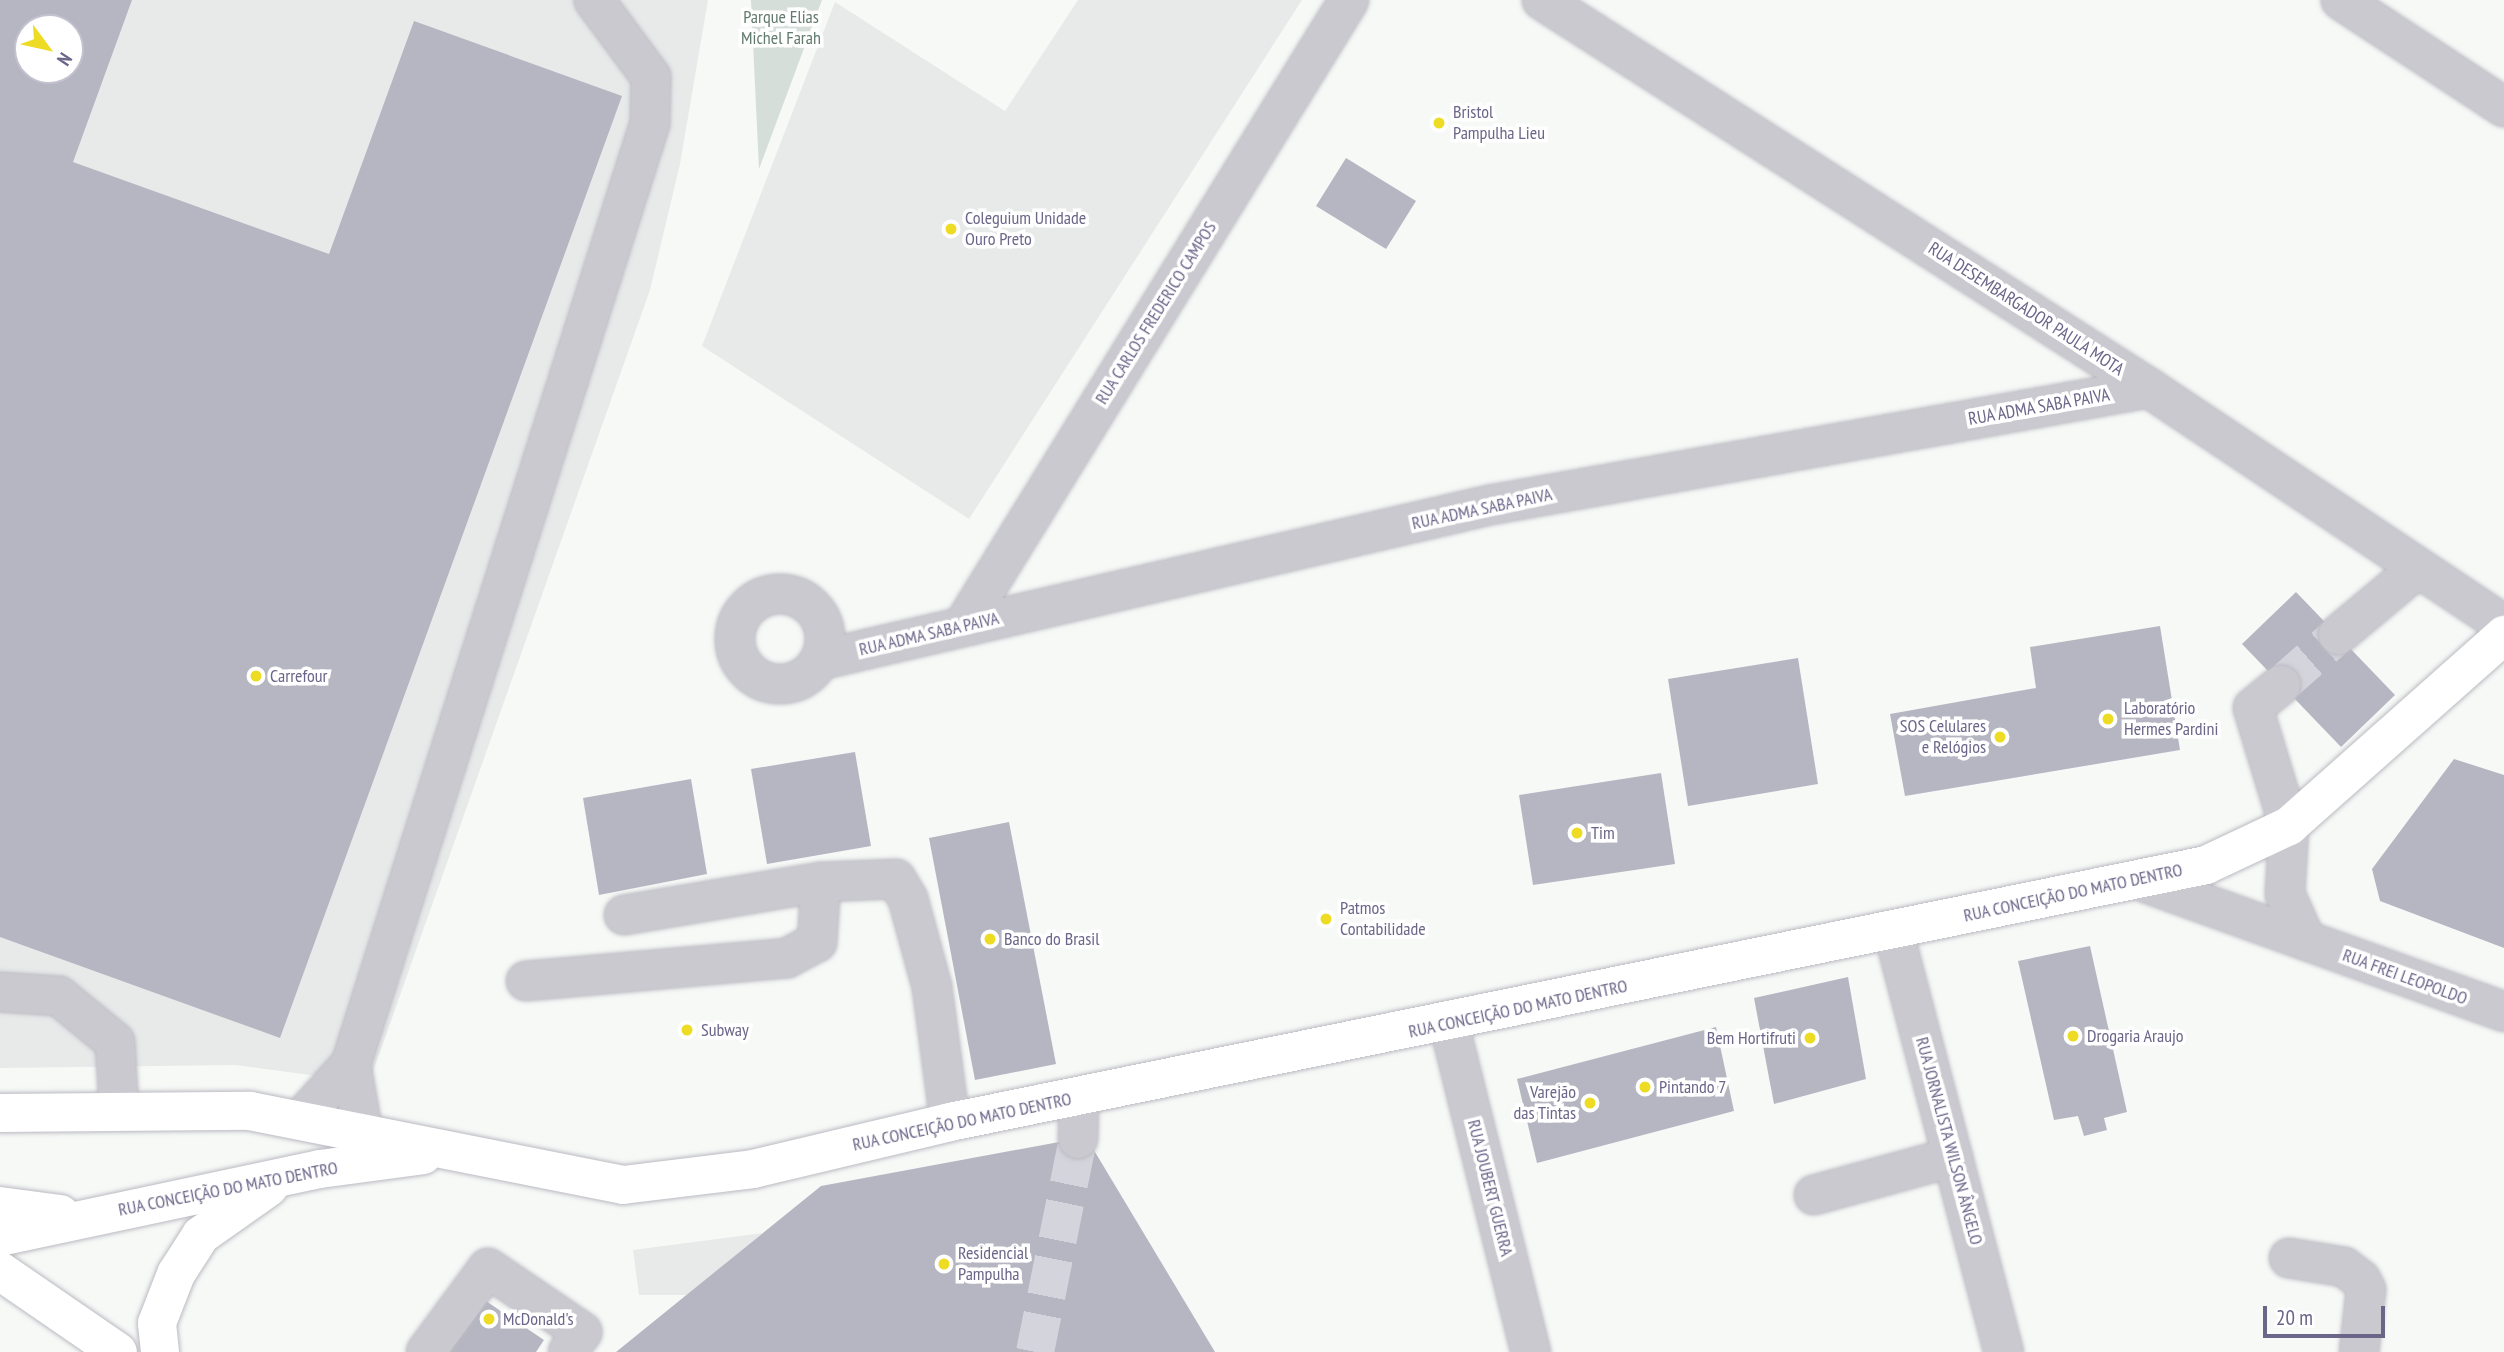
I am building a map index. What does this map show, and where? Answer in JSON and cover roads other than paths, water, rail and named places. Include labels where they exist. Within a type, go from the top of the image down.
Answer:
[{"type":"main road","name":"RUA CONCEIÇÃO DO MATO DENTRO","points":[[0,1113],[116,1109],[250,1111],[623,1185],[753,1169],[950,1122],[1449,1024],[2141,881],[2206,865],[2289,826],[2504,635]]},
{"type":"main road","points":[[0,1135],[116,1109]]},
{"type":"main road","name":"RUA CONCEIÇÃO DO MATO DENTRO","points":[[0,1237],[284,1177],[457,1151]]},
{"type":"main road","points":[[160,1352],[157,1323],[176,1274],[201,1235],[284,1177]]},
{"type":"main road","points":[[0,1206],[88,1217]]},
{"type":"main road","points":[[0,1271],[118,1352]]},
{"type":"street","points":[[300,1120],[351,1064],[650,122],[651,77],[594,0]]},
{"type":"street","name":"RUA CARLOS FREDERICO CAMPOS","points":[[963,626],[1349,0]]},
{"type":"street","name":"RUA DESEMBARGADOR PAULA MOTA","points":[[1542,0],[2149,388],[2504,625]]},
{"type":"street","points":[[2341,0],[2504,107]]},
{"type":"street","name":"RUA ADMA SABA PAIVA","points":[[820,660],[1490,505],[2149,388]]},
{"type":"street","points":[[2338,635],[2418,568]]},
{"type":"street","points":[[2281,685],[2253,708],[2289,826],[2285,894],[2306,941]]},
{"type":"street","points":[[624,915],[821,882],[896,879],[908,899],[932,987],[950,1122]]},
{"type":"street","name":"RUA FREI LEOPOLDO","points":[[2141,881],[2504,1012]]},
{"type":"street","points":[[526,981],[787,958],[817,943],[821,882]]},
{"type":"street","name":"RUA JORNALISTA WILSON ÂNGELO","points":[[1894,930],[2004,1352]]},
{"type":"street","points":[[0,992],[59,996],[115,1042],[116,1109]]},
{"type":"street","name":"RUA JOUBERT GUERRA","points":[[1449,1024],[1531,1352]]},
{"type":"street","points":[[351,1064],[363,1133]]},
{"type":"street","points":[[1078,1139],[1079,1097]]},
{"type":"street","points":[[1814,1195],[1953,1157]]},
{"type":"street","points":[[2289,1258],[2344,1267],[2361,1280],[2366,1290],[2359,1352]]},
{"type":"street","points":[[426,1352],[488,1268],[582,1332],[568,1352]]},
{"type":"tunnel","points":[[2281,685],[2338,635]]},
{"type":"tunnel","points":[[1035,1352],[1078,1139]]},
{"type":"place","name":"Bristol Pampulha Lieu","points":[[1439,123]]},
{"type":"place","name":"Coleguium Unidade Ouro Preto","points":[[951,229]]},
{"type":"place","name":"Carrefour","points":[[256,676]]},
{"type":"place","name":"Laboratório Hermes Pardini","points":[[2108,719]]},
{"type":"place","name":"SOS Celulares e Relógios","points":[[2000,737]]},
{"type":"place","name":"Tim","points":[[1577,833]]},
{"type":"place","name":"Patmos Contabilidade","points":[[1326,919]]},
{"type":"place","name":"Banco do Brasil","points":[[990,939]]},
{"type":"place","name":"Subway","points":[[687,1030]]},
{"type":"place","name":"Drogaria Araujo","points":[[2073,1036]]},
{"type":"place","name":"Bem Hortifruti","points":[[1810,1038]]},
{"type":"place","name":"Pintando 7","points":[[1645,1087]]},
{"type":"place","name":"Varejão das Tintas","points":[[1590,1103]]},
{"type":"place","name":"Residencial Pampulha","points":[[944,1264]]},
{"type":"place","name":"McDonald's","points":[[489,1319]]},
{"type":"park label","name":"Parque Elias Michel Farah","points":[[781,28]]}]
